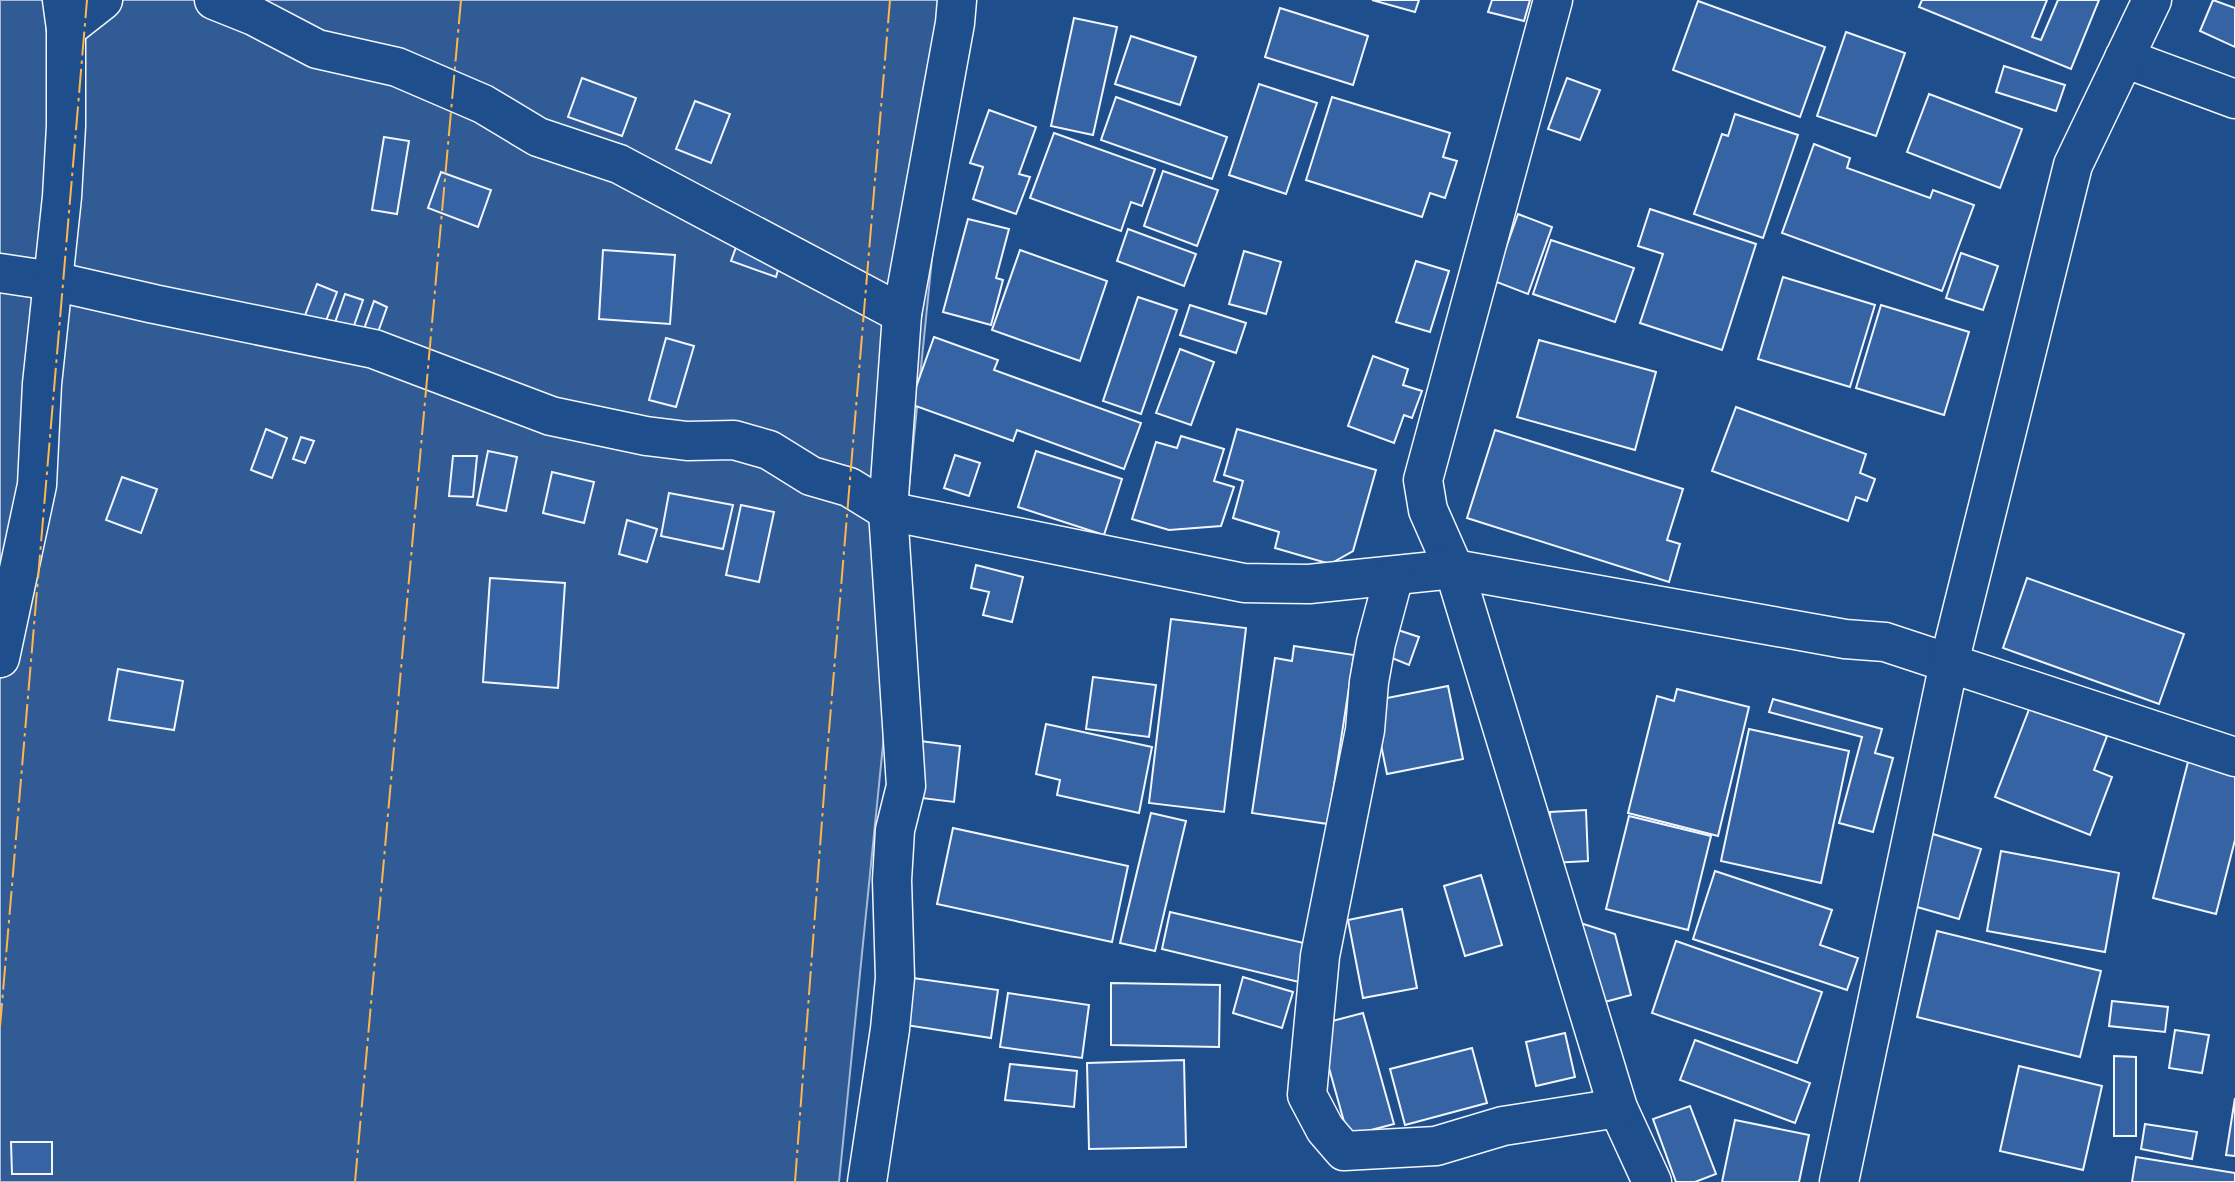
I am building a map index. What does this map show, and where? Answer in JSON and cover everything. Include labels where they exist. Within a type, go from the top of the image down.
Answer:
[{"type":"street","points":[[0,658],[37,485],[42,384],[62,197],[66,126],[64,15],[103,0]]},
{"type":"street","points":[[214,0],[254,16],[317,49],[397,67],[484,104],[538,137],[619,164],[902,314]]},
{"type":"street","points":[[867,1182],[890,1029],[895,978],[895,830],[906,786],[888,511],[902,314],[953,36],[957,0]]},
{"type":"street","points":[[1553,0],[1423,480],[1428,510],[1454,569],[1618,1108],[1652,1182]]},
{"type":"street","points":[[1839,1182],[1949,663],[2073,165],[2152,0]]},
{"type":"street","points":[[2124,58],[2235,99]]},
{"type":"street","points":[[0,274],[53,281],[374,349],[551,416],[646,436],[687,441],[734,440],[769,450],[811,476],[849,487],[888,511],[1244,583],[1309,584],[1454,569],[1845,639],[1885,642],[2235,757]]},
{"type":"street","points":[[1394,576],[1376,643],[1365,730],[1320,956],[1307,1095],[1325,1129],[1344,1151],[1436,1146],[1503,1126],[1618,1108]]},
{"type":"shaded area","points":[[0,0],[958,0],[839,1182],[0,1182]]},
{"type":"building","points":[[1372,0],[1419,0],[1415,12]]},
{"type":"building","points":[[1492,0],[1530,0],[1524,21],[1488,12]]},
{"type":"building","points":[[1922,0],[2047,0],[2032,37],[2041,40],[2058,0],[2099,0],[2071,69],[1919,7]]},
{"type":"building","points":[[2213,0],[2235,8],[2235,47],[2200,31]]},
{"type":"building","points":[[1698,1],[1825,47],[1800,117],[1673,70]]},
{"type":"building","points":[[1280,8],[1368,36],[1353,85],[1265,57]]},
{"type":"building","points":[[1074,18],[1117,27],[1093,135],[1051,126]]},
{"type":"building","points":[[1846,32],[1905,53],[1876,136],[1817,116]]},
{"type":"building","points":[[1131,36],[1196,57],[1180,105],[1115,84]]},
{"type":"building","points":[[2004,66],[2065,85],[2056,111],[1996,92]]},
{"type":"building","points":[[582,78],[636,98],[622,136],[568,117]]},
{"type":"building","points":[[1567,78],[1600,90],[1580,140],[1548,129]]},
{"type":"building","points":[[1259,84],[1317,103],[1286,194],[1229,175]]},
{"type":"building","points":[[1929,94],[2022,129],[2000,188],[1907,152]]},
{"type":"building","points":[[1116,97],[1227,137],[1212,179],[1101,140]]},
{"type":"building","points":[[1332,97],[1450,133],[1443,157],[1457,161],[1445,198],[1430,193],[1422,217],[1306,180]]},
{"type":"building","points":[[695,101],[730,114],[711,163],[676,149]]},
{"type":"building","points":[[989,110],[1036,127],[1019,174],[1030,177],[1016,214],[973,199],[983,167],[970,163]]},
{"type":"building","points":[[1735,114],[1798,135],[1763,238],[1694,214],[1722,134],[1728,136]]},
{"type":"building","points":[[1054,133],[1155,169],[1142,206],[1131,202],[1121,231],[1030,198]]},
{"type":"building","points":[[384,137],[409,141],[397,214],[372,210]]},
{"type":"building","points":[[1814,144],[1850,158],[1847,168],[1930,198],[1933,190],[1974,205],[1942,291],[1782,233]]},
{"type":"building","points":[[1163,171],[1218,190],[1197,246],[1144,226]]},
{"type":"building","points":[[441,172],[491,190],[478,227],[428,208]]},
{"type":"building","points":[[1650,209],[1756,244],[1722,350],[1640,323],[1663,254],[1638,246]]},
{"type":"building","points":[[1518,214],[1552,227],[1528,294],[1494,281]]},
{"type":"building","points":[[968,219],[1009,229],[996,278],[1003,280],[991,325],[943,312]]},
{"type":"building","points":[[1128,229],[1196,254],[1184,286],[1117,261]]},
{"type":"building","points":[[739,239],[783,253],[776,277],[731,261]]},
{"type":"building","points":[[1551,240],[1634,268],[1615,322],[1533,294]]},
{"type":"building","points":[[603,250],[675,255],[670,324],[599,319]]},
{"type":"building","points":[[1020,250],[1107,281],[1080,361],[992,330]]},
{"type":"building","points":[[1244,251],[1281,262],[1266,314],[1229,304]]},
{"type":"building","points":[[1961,253],[1998,266],[1983,310],[1946,298]]},
{"type":"building","points":[[1416,261],[1449,271],[1430,332],[1396,322]]},
{"type":"building","points":[[1783,277],[1875,305],[1850,387],[1758,359]]},
{"type":"building","points":[[317,284],[337,292],[324,326],[304,318]]},
{"type":"building","points":[[345,294],[363,300],[351,334],[333,328]]},
{"type":"building","points":[[1138,297],[1177,310],[1141,414],[1103,401]]},
{"type":"building","points":[[374,301],[387,307],[377,335],[364,329]]},
{"type":"building","points":[[1190,305],[1246,323],[1236,353],[1180,335]]},
{"type":"building","points":[[1881,305],[1969,332],[1944,415],[1856,388]]},
{"type":"building","points":[[934,337],[998,360],[994,370],[1141,423],[1124,469],[1017,430],[1013,441],[910,404]]},
{"type":"building","points":[[666,338],[694,346],[676,407],[649,400]]},
{"type":"building","points":[[1539,340],[1656,372],[1635,450],[1517,417]]},
{"type":"building","points":[[1180,349],[1214,362],[1191,425],[1156,413]]},
{"type":"building","points":[[1373,356],[1408,369],[1403,385],[1422,391],[1412,418],[1404,415],[1394,443],[1348,426]]},
{"type":"building","points":[[1736,407],[1866,454],[1860,473],[1875,479],[1867,501],[1856,497],[1848,521],[1712,471]]},
{"type":"building","points":[[266,429],[287,438],[272,478],[251,470]]},
{"type":"building","points":[[1237,429],[1376,470],[1353,551],[1330,564],[1275,548],[1279,532],[1233,518],[1243,481],[1224,475]]},
{"type":"building","points":[[1495,430],[1683,489],[1667,540],[1680,544],[1669,582],[1467,518]]},
{"type":"building","points":[[1181,436],[1224,449],[1214,481],[1234,487],[1221,526],[1169,530],[1132,519],[1156,442],[1177,448]]},
{"type":"building","points":[[301,437],[314,441],[305,463],[293,459]]},
{"type":"building","points":[[488,451],[517,457],[506,511],[477,505]]},
{"type":"building","points":[[1036,451],[1122,479],[1104,535],[1018,507]]},
{"type":"building","points":[[955,455],[980,463],[969,496],[944,488]]},
{"type":"building","points":[[453,456],[477,456],[473,497],[449,496]]},
{"type":"building","points":[[552,472],[594,482],[584,523],[543,513]]},
{"type":"building","points":[[122,477],[157,489],[141,533],[106,520]]},
{"type":"building","points":[[669,493],[733,505],[723,549],[661,536]]},
{"type":"building","points":[[741,505],[774,512],[759,582],[726,575]]},
{"type":"building","points":[[627,520],[657,529],[647,562],[619,554]]},
{"type":"building","points":[[976,565],[1023,577],[1012,622],[983,615],[989,592],[971,588]]},
{"type":"building","points":[[490,578],[565,583],[558,688],[483,682]]},
{"type":"building","points":[[2027,578],[2184,634],[2159,704],[2003,648]]},
{"type":"building","points":[[1171,619],[1246,628],[1224,812],[1149,803]]},
{"type":"building","points":[[1392,628],[1419,637],[1409,665],[1382,654]]},
{"type":"building","points":[[1294,646],[1354,655],[1328,824],[1252,813],[1275,658],[1292,661]]},
{"type":"building","points":[[118,669],[183,681],[174,730],[109,720]]},
{"type":"building","points":[[1093,677],[1156,685],[1149,737],[1086,729]]},
{"type":"building","points":[[1448,686],[1463,759],[1387,774],[1372,701]]},
{"type":"building","points":[[1677,689],[1749,707],[1718,836],[1628,813],[1657,696],[1674,701]]},
{"type":"building","points":[[1773,699],[1882,729],[1875,753],[1893,758],[1873,832],[1839,823],[1862,737],[1769,712]]},
{"type":"building","points":[[2030,707],[2107,736],[2094,770],[2112,777],[2090,835],[1995,797]]},
{"type":"building","points":[[1046,724],[1152,747],[1139,813],[1057,795],[1060,780],[1036,774]]},
{"type":"building","points":[[1749,729],[1849,751],[1821,883],[1721,861]]},
{"type":"building","points":[[920,741],[960,746],[954,802],[913,797]]},
{"type":"building","points":[[2189,758],[2235,771],[2235,840],[2216,914],[2153,898]]},
{"type":"building","points":[[1586,810],[1588,861],[1552,863],[1550,812]]},
{"type":"building","points":[[1151,813],[1186,821],[1155,951],[1120,943]]},
{"type":"building","points":[[1629,816],[1711,836],[1688,930],[1606,909]]},
{"type":"building","points":[[953,828],[1128,866],[1112,942],[937,904]]},
{"type":"building","points":[[1933,834],[1981,849],[1959,919],[1910,905]]},
{"type":"building","points":[[2001,851],[2119,873],[2105,952],[1987,931]]},
{"type":"building","points":[[1715,871],[1832,910],[1820,945],[1858,958],[1847,990],[1693,939]]},
{"type":"building","points":[[1481,875],[1502,945],[1465,956],[1444,886]]},
{"type":"building","points":[[1402,909],[1417,988],[1363,998],[1348,920]]},
{"type":"building","points":[[1170,912],[1308,944],[1299,982],[1162,949]]},
{"type":"building","points":[[1574,921],[1615,934],[1631,995],[1597,1004]]},
{"type":"building","points":[[1937,931],[2101,971],[2080,1057],[1917,1017]]},
{"type":"building","points":[[1676,941],[1822,992],[1797,1063],[1652,1013]]},
{"type":"building","points":[[906,977],[998,990],[991,1038],[899,1024]]},
{"type":"building","points":[[1243,977],[1293,992],[1282,1028],[1233,1013]]},
{"type":"building","points":[[1111,983],[1220,985],[1219,1047],[1111,1045]]},
{"type":"building","points":[[1008,993],[1089,1005],[1082,1058],[1000,1047]]},
{"type":"building","points":[[2112,1001],[2168,1007],[2165,1032],[2109,1026]]},
{"type":"building","points":[[1363,1013],[1394,1124],[1348,1136],[1317,1025]]},
{"type":"building","points":[[2175,1030],[2209,1035],[2202,1073],[2169,1068]]},
{"type":"building","points":[[1565,1033],[1575,1077],[1536,1086],[1526,1042]]},
{"type":"building","points":[[1695,1040],[1810,1083],[1795,1123],[1680,1080]]},
{"type":"building","points":[[1472,1048],[1487,1103],[1405,1125],[1390,1069]]},
{"type":"building","points":[[2114,1056],[2136,1057],[2136,1136],[2114,1136]]},
{"type":"building","points":[[1184,1060],[1186,1147],[1089,1149],[1087,1063]]},
{"type":"building","points":[[1010,1064],[1077,1071],[1074,1107],[1005,1100]]},
{"type":"building","points":[[2019,1066],[2102,1086],[2083,1170],[2000,1151]]},
{"type":"building","points":[[2235,1098],[2235,1156],[2226,1155]]},
{"type":"building","points":[[1690,1106],[1716,1174],[1695,1182],[1676,1182],[1653,1119]]},
{"type":"building","points":[[1735,1120],[1809,1135],[1799,1182],[1722,1182]]},
{"type":"building","points":[[2145,1124],[2197,1132],[2192,1159],[2141,1149]]},
{"type":"building","points":[[11,1142],[52,1142],[52,1174],[12,1174]]},
{"type":"building","points":[[2136,1157],[2235,1173],[2235,1182],[2132,1182]]},
{"type":"power","points":[[0,1027],[87,0]]},
{"type":"power","points":[[355,1182],[461,0]]},
{"type":"power","points":[[795,1182],[826,767],[890,0]]}]
